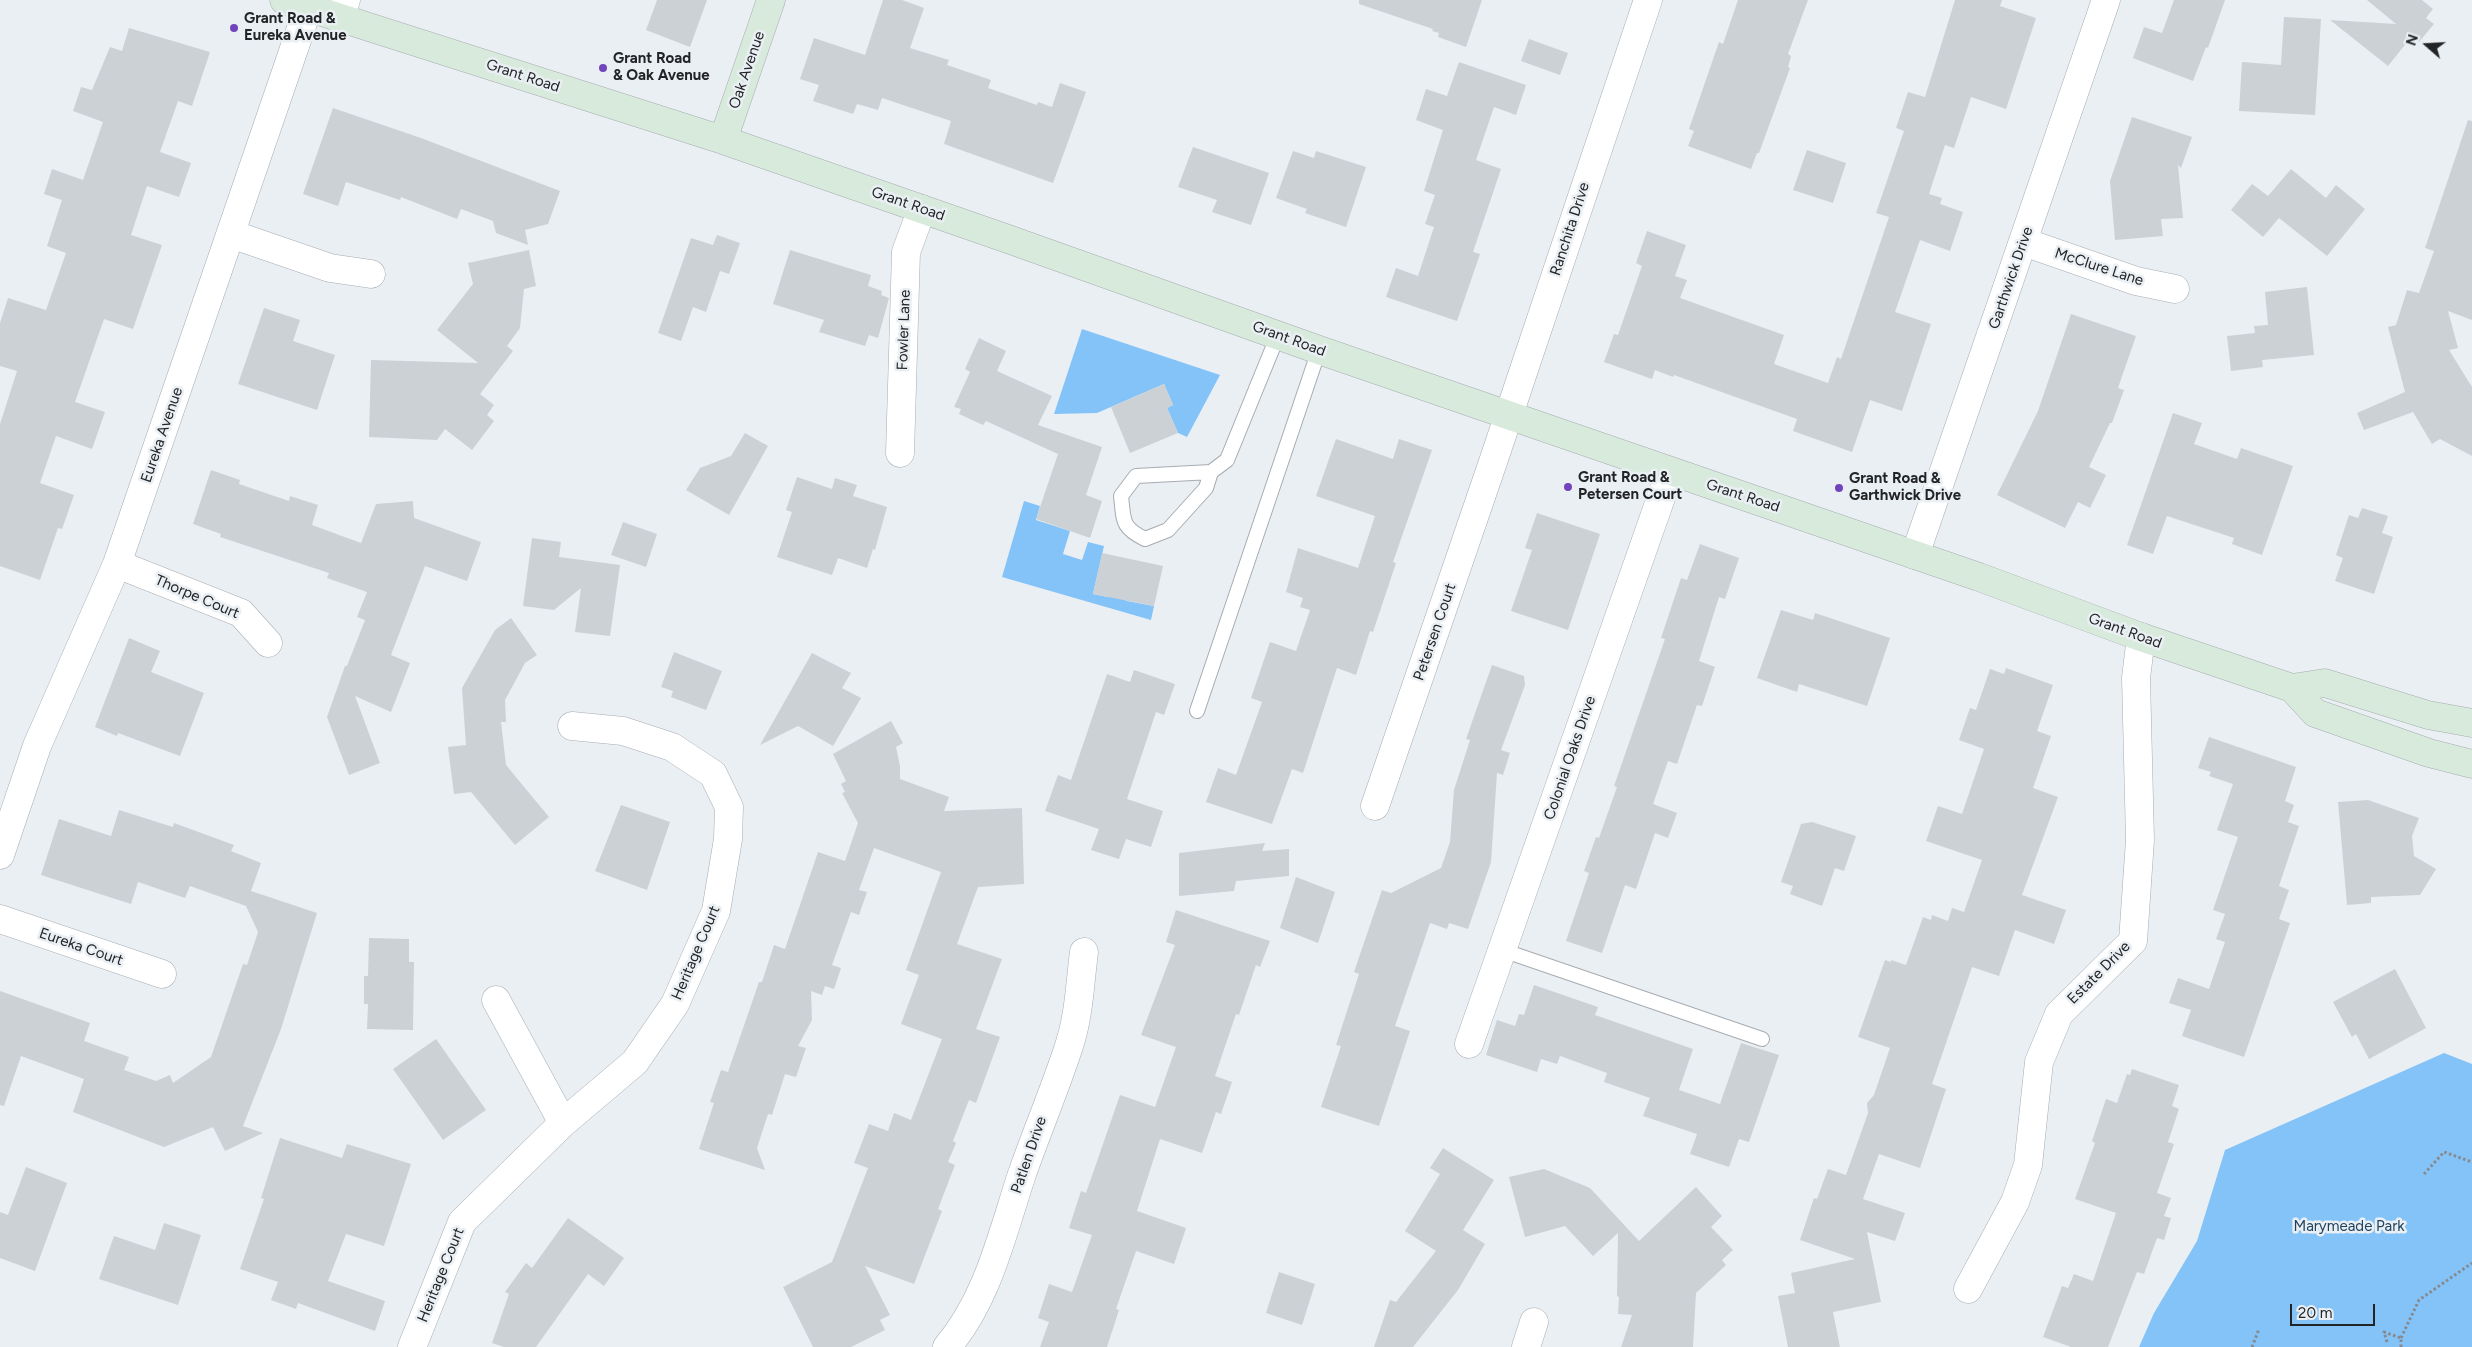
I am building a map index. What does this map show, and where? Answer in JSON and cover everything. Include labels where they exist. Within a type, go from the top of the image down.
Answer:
[{"type":"main road","name":"Oak Avenue","points":[[723,140],[772,0]]},
{"type":"main road","name":"Grant Road","points":[[296,4],[343,9],[922,209],[1507,416],[1915,555],[2142,637],[2292,688],[2325,683],[2428,715],[2472,724]]},
{"type":"main road","name":"Grant Road","points":[[2292,688],[2315,713],[2429,753],[2472,764]]},
{"type":"street","name":"Ranchita Drive","points":[[1494,459],[1648,0]]},
{"type":"street","name":"Garthwick Drive","points":[[1915,555],[2106,0]]},
{"type":"street","name":"Eureka Avenue","points":[[0,855],[38,746],[117,564],[231,234],[296,4]]},
{"type":"street","name":"Fowler Lane","points":[[900,453],[906,252],[922,209]]},
{"type":"street","points":[[231,234],[330,268],[371,274]]},
{"type":"street","name":"McClure Lane","points":[[2024,242],[2136,281],[2176,289]]},
{"type":"street","name":"Petersen Court","points":[[1375,806],[1494,459]]},
{"type":"street","name":"Colonial Oaks Drive","points":[[1469,1044],[1670,472]]},
{"type":"street","name":"Thorpe Court","points":[[117,564],[241,613],[268,643]]},
{"type":"street","name":"Estate Drive","points":[[1968,1288],[2015,1202],[2028,1165],[2039,1062],[2059,1014],[2133,940],[2140,840],[2136,678],[2142,637]]},
{"type":"street","name":"Heritage Court","points":[[412,1347],[462,1222],[563,1124],[635,1062],[675,1004],[716,911],[728,839],[729,807],[713,774],[672,747],[624,731],[572,726]]},
{"type":"street","name":"Eureka Court","points":[[0,920],[162,974]]},
{"type":"street","name":"Patlen Drive","points":[[946,1347],[965,1325],[985,1283],[1069,1045],[1076,1016],[1084,952]]},
{"type":"street","points":[[496,1000],[563,1124]]},
{"type":"lane","points":[[1211,472],[1206,488],[1168,530],[1145,539],[1135,534],[1125,525],[1121,496],[1136,476],[1211,472],[1227,460],[1237,440],[1278,335]]},
{"type":"lane","points":[[1197,711],[1319,350]]},
{"type":"lane","points":[[1502,950],[1762,1039]]},
{"type":"path","points":[[2424,1174],[2444,1152],[2472,1162]]},
{"type":"path","points":[[2401,1347],[2400,1338],[2419,1300],[2472,1262]]},
{"type":"path","points":[[2252,1347],[2258,1329]]},
{"type":"path","points":[[2387,1342],[2384,1332],[2400,1338]]},
{"type":"green space","points":[[1082,329],[1220,375],[1187,437],[1178,433],[1167,408],[1173,405],[1164,384],[1097,413],[1054,414]]},
{"type":"green space","points":[[1024,501],[1040,506],[1036,520],[1070,531],[1063,554],[1082,560],[1088,542],[1104,546],[1093,594],[1108,597],[1109,591],[1127,601],[1154,606],[1151,620],[1002,577]]},
{"type":"green space","name":"Marymeade Park","points":[[2444,1053],[2472,1064],[2472,1347],[2139,1347],[2154,1313],[2197,1241],[2225,1150]]},
{"type":"building","points":[[657,0],[707,0],[690,47],[646,30]]},
{"type":"building","points":[[883,0],[902,0],[924,8],[910,48],[949,60],[947,65],[991,80],[988,88],[1037,105],[1038,102],[1052,107],[1060,83],[1086,92],[1053,183],[944,144],[951,121],[882,98],[878,110],[857,104],[853,114],[813,101],[819,85],[800,79],[814,38],[865,55]]},
{"type":"building","points":[[1359,0],[1482,0],[1466,47],[1438,37],[1439,33],[1432,31],[1433,29],[1359,4]]},
{"type":"building","points":[[1738,0],[1808,0],[1788,54],[1791,56],[1788,67],[1790,68],[1759,153],[1757,153],[1751,169],[1688,146],[1694,131],[1689,129],[1719,42],[1723,44]]},
{"type":"building","points":[[1955,0],[2002,0],[2000,6],[2036,18],[2006,109],[1971,97],[1954,148],[1945,145],[1929,194],[1942,198],[1940,204],[1963,212],[1950,251],[1920,240],[1895,312],[1931,324],[1902,411],[1870,400],[1852,452],[1793,431],[1797,419],[1674,375],[1673,377],[1655,370],[1652,379],[1604,362],[1614,334],[1618,335],[1642,266],[1636,263],[1647,231],[1686,245],[1675,276],[1687,280],[1680,298],[1784,335],[1774,364],[1828,383],[1837,357],[1841,359],[1889,217],[1876,213],[1904,131],[1896,128],[1908,92],[1925,97]]},
{"type":"building","points":[[2174,0],[2225,0],[2208,48],[2206,47],[2193,81],[2133,58],[2144,27],[2162,33]]},
{"type":"building","points":[[2367,0],[2422,0],[2433,9],[2426,18],[2434,24],[2419,42],[2412,36],[2388,66],[2330,20],[2396,24]]},
{"type":"building","points":[[2284,17],[2321,19],[2315,115],[2239,111],[2242,62],[2281,65]]},
{"type":"building","points":[[129,28],[210,52],[192,106],[178,101],[160,152],[191,163],[179,197],[147,186],[131,235],[162,245],[133,329],[104,319],[75,402],[105,412],[92,449],[56,436],[40,483],[74,495],[62,529],[58,528],[40,580],[0,566],[0,424],[17,371],[0,366],[0,323],[8,298],[46,310],[66,253],[47,246],[62,200],[44,194],[52,169],[83,180],[103,122],[73,111],[81,87],[92,90],[110,47],[122,51]]},
{"type":"building","points":[[1529,39],[1568,53],[1560,75],[1521,61]]},
{"type":"building","points":[[1459,62],[1526,85],[1516,115],[1494,107],[1476,160],[1501,169],[1473,252],[1480,254],[1457,321],[1386,297],[1396,268],[1418,276],[1434,227],[1425,224],[1435,195],[1424,191],[1443,130],[1416,120],[1426,89],[1447,96]]},
{"type":"building","points":[[333,108],[421,138],[560,191],[548,224],[525,230],[528,245],[496,233],[493,221],[461,209],[457,219],[401,197],[400,200],[346,182],[338,206],[303,194]]},
{"type":"building","points":[[2132,117],[2192,137],[2181,168],[2178,165],[2183,218],[2161,219],[2163,236],[2115,240],[2110,181]]},
{"type":"building","points":[[2468,120],[2472,121],[2472,320],[2448,311],[2458,348],[2449,350],[2472,387],[2472,456],[2440,439],[2432,444],[2413,412],[2364,430],[2357,413],[2405,392],[2388,327],[2396,325],[2407,290],[2419,293],[2434,251],[2425,248]]},
{"type":"building","points":[[1193,147],[1269,173],[1251,225],[1212,212],[1217,200],[1178,187]]},
{"type":"building","points":[[1807,150],[1846,163],[1833,203],[1793,190]]},
{"type":"building","points":[[1293,151],[1314,158],[1316,151],[1366,167],[1346,227],[1305,213],[1307,209],[1276,198]]},
{"type":"building","points":[[2291,169],[2326,198],[2336,185],[2365,209],[2327,256],[2279,218],[2263,237],[2231,210],[2252,184],[2268,196]]},
{"type":"building","points":[[717,235],[740,243],[729,274],[720,271],[706,312],[693,307],[681,341],[658,333],[691,238],[713,245]]},
{"type":"building","points":[[529,250],[536,286],[524,289],[520,328],[507,346],[513,351],[480,394],[494,405],[487,415],[494,421],[472,450],[445,429],[437,440],[369,437],[371,360],[478,363],[437,330],[473,284],[468,263]]},
{"type":"building","points":[[790,250],[871,275],[868,286],[882,291],[881,295],[889,298],[878,338],[869,335],[865,346],[819,332],[824,320],[773,304]]},
{"type":"building","points":[[2307,287],[2314,355],[2262,360],[2263,367],[2231,371],[2227,336],[2255,333],[2254,326],[2268,325],[2265,292]]},
{"type":"building","points":[[264,308],[300,320],[293,341],[335,355],[317,410],[238,384]]},
{"type":"building","points":[[2071,314],[2136,336],[2118,388],[2124,390],[2112,423],[2110,423],[2089,467],[2106,475],[2090,508],[2078,502],[2065,528],[1997,495],[2038,411]]},
{"type":"building","points":[[979,338],[1006,351],[997,371],[1052,396],[1038,425],[1102,447],[1086,495],[1102,501],[1090,538],[1036,519],[1058,454],[986,421],[983,425],[959,414],[961,409],[954,407],[970,372],[965,369]]},
{"type":"building","points":[[1164,384],[1173,405],[1167,408],[1178,433],[1130,453],[1111,407]]},
{"type":"building","points":[[2173,413],[2202,423],[2194,444],[2237,459],[2241,448],[2293,466],[2262,555],[2232,544],[2234,538],[2167,516],[2153,554],[2127,545]]},
{"type":"building","points":[[745,433],[768,446],[729,515],[686,490],[700,468],[731,456]]},
{"type":"building","points":[[1336,439],[1393,459],[1399,439],[1432,450],[1393,562],[1396,563],[1373,632],[1370,631],[1356,675],[1337,668],[1303,773],[1292,769],[1272,824],[1206,802],[1218,768],[1236,775],[1262,702],[1251,698],[1270,642],[1296,651],[1310,610],[1300,607],[1303,598],[1286,592],[1298,548],[1358,568],[1375,516],[1316,496]]},
{"type":"building","points":[[211,470],[240,480],[239,484],[289,501],[290,496],[318,505],[312,525],[361,543],[376,504],[413,501],[414,518],[481,542],[467,581],[425,566],[391,655],[410,663],[391,712],[355,696],[380,763],[349,775],[327,717],[345,666],[347,666],[365,620],[357,617],[367,592],[327,578],[329,573],[220,537],[221,534],[193,524]]},
{"type":"building","points":[[797,477],[832,489],[835,478],[857,485],[853,496],[887,507],[875,550],[873,549],[867,568],[838,558],[832,575],[777,557],[792,512],[786,510]]},
{"type":"building","points":[[2362,508],[2388,516],[2382,533],[2393,537],[2374,594],[2335,581],[2343,558],[2336,555],[2349,515],[2358,518]]},
{"type":"building","points":[[1537,513],[1600,534],[1568,630],[1511,611],[1532,550],[1525,548]]},
{"type":"building","points":[[623,522],[657,534],[646,567],[611,555]]},
{"type":"building","points":[[532,538],[561,542],[559,557],[620,565],[610,636],[575,632],[581,588],[554,610],[523,606]]},
{"type":"building","points":[[1700,544],[1739,558],[1725,599],[1719,597],[1699,661],[1715,667],[1702,706],[1697,705],[1677,764],[1668,761],[1653,804],[1677,813],[1668,838],[1655,833],[1636,889],[1625,885],[1602,953],[1566,941],[1589,873],[1584,871],[1596,837],[1599,838],[1617,787],[1614,786],[1665,639],[1661,638],[1681,578],[1687,580]]},
{"type":"building","points":[[1102,553],[1163,566],[1154,606],[1093,594]]},
{"type":"building","points":[[1781,610],[1813,620],[1815,613],[1890,638],[1867,706],[1799,684],[1797,692],[1757,678]]},
{"type":"building","points":[[511,618],[537,655],[525,663],[505,700],[506,722],[501,722],[506,765],[549,817],[515,845],[471,792],[454,794],[448,747],[466,745],[462,688],[495,630]]},
{"type":"building","points":[[129,638],[160,651],[151,672],[204,693],[180,756],[118,733],[117,736],[95,727]]},
{"type":"building","points":[[674,652],[722,671],[706,710],[671,697],[673,691],[661,687]]},
{"type":"building","points":[[812,653],[851,673],[842,688],[861,698],[833,746],[798,726],[760,745]]},
{"type":"building","points":[[1492,665],[1524,676],[1525,685],[1501,750],[1510,753],[1503,775],[1497,773],[1491,862],[1468,929],[1449,923],[1447,929],[1430,923],[1395,1026],[1410,1031],[1379,1126],[1321,1107],[1341,1046],[1336,1045],[1359,974],[1354,972],[1382,890],[1391,893],[1441,868],[1450,842],[1454,790],[1470,740],[1466,739]]},
{"type":"building","points":[[2006,668],[2053,685],[2037,731],[2051,736],[2033,788],[2058,797],[2022,895],[2066,910],[2054,944],[2015,930],[1999,976],[1972,967],[1932,1084],[1946,1089],[1920,1168],[1879,1154],[1863,1199],[1905,1213],[1895,1241],[1867,1232],[1881,1302],[1833,1312],[1840,1347],[1788,1347],[1778,1296],[1795,1293],[1791,1273],[1855,1259],[1800,1240],[1814,1198],[1817,1199],[1828,1169],[1846,1175],[1868,1113],[1867,1103],[1874,1095],[1890,1048],[1858,1037],[1885,960],[1906,965],[1923,917],[1931,920],[1932,915],[1948,921],[1952,908],[1964,912],[1982,860],[1926,841],[1938,806],[1962,814],[1984,749],[1959,740],[1970,708],[1976,710],[1990,669],[2004,674]]},
{"type":"building","points":[[1134,670],[1175,684],[1164,715],[1156,712],[1127,799],[1163,811],[1151,847],[1126,839],[1119,859],[1091,850],[1099,829],[1045,811],[1058,775],[1071,780],[1107,674],[1130,682]]},
{"type":"building","points":[[891,721],[903,743],[896,747],[900,766],[900,779],[949,797],[944,811],[1022,808],[1024,884],[978,887],[957,944],[1002,959],[976,1029],[1000,1037],[976,1103],[969,1100],[953,1141],[956,1143],[948,1162],[955,1165],[938,1209],[942,1211],[914,1284],[865,1266],[890,1315],[880,1320],[885,1330],[851,1347],[813,1347],[783,1287],[832,1262],[868,1168],[854,1163],[869,1124],[888,1131],[894,1113],[911,1120],[942,1039],[901,1024],[919,975],[906,970],[941,872],[874,848],[859,890],[867,892],[859,915],[851,912],[832,965],[841,968],[834,989],[825,986],[822,995],[811,991],[812,1020],[798,1046],[806,1048],[796,1077],[785,1074],[772,1115],[768,1114],[757,1148],[765,1170],[699,1149],[714,1103],[710,1102],[721,1070],[728,1072],[759,982],[762,982],[774,945],[785,949],[818,852],[845,861],[858,823],[842,793],[845,792],[841,784],[846,781],[833,754]]},
{"type":"building","points":[[2209,737],[2296,767],[2285,801],[2294,805],[2288,822],[2299,826],[2279,886],[2289,890],[2279,919],[2290,923],[2244,1057],[2182,1036],[2191,1010],[2169,1003],[2178,978],[2209,989],[2225,942],[2216,939],[2225,914],[2213,910],[2238,837],[2217,830],[2233,784],[2209,776],[2211,772],[2198,768]]},
{"type":"building","points":[[2368,800],[2419,818],[2412,836],[2414,856],[2436,869],[2420,895],[2371,897],[2371,903],[2347,905],[2338,802]]},
{"type":"building","points":[[621,805],[670,822],[647,890],[595,871]]},
{"type":"building","points":[[119,810],[173,827],[174,823],[234,845],[231,851],[261,863],[251,891],[317,913],[281,1029],[243,1126],[263,1133],[225,1151],[213,1127],[164,1147],[73,1112],[84,1079],[21,1056],[4,1106],[0,1105],[0,991],[90,1023],[84,1041],[129,1057],[124,1070],[156,1081],[170,1075],[173,1083],[211,1057],[243,964],[247,965],[258,932],[246,906],[190,886],[185,898],[138,882],[131,904],[41,875],[59,819],[111,836]]},
{"type":"building","points":[[1812,822],[1856,836],[1844,871],[1835,868],[1822,906],[1790,894],[1793,886],[1781,882],[1801,824]]},
{"type":"building","points":[[1265,843],[1262,851],[1289,849],[1289,876],[1236,881],[1234,891],[1179,896],[1179,853]]},
{"type":"building","points":[[1296,877],[1335,892],[1318,943],[1280,928]]},
{"type":"building","points":[[1176,910],[1270,941],[1260,967],[1256,965],[1239,1015],[1236,1014],[1215,1076],[1232,1082],[1221,1114],[1216,1112],[1202,1153],[1160,1139],[1137,1211],[1186,1228],[1174,1264],[1136,1251],[1116,1309],[1119,1310],[1107,1347],[1040,1347],[1049,1322],[1038,1318],[1049,1284],[1072,1292],[1092,1235],[1069,1228],[1081,1191],[1086,1193],[1120,1095],[1155,1107],[1176,1047],[1141,1035],[1175,945],[1166,942]]},
{"type":"building","points":[[369,938],[409,939],[409,962],[414,962],[413,1030],[367,1029],[368,1004],[364,1004],[364,976],[368,976]]},
{"type":"building","points":[[2395,969],[2426,1028],[2369,1059],[2356,1034],[2352,1037],[2333,1002]]},
{"type":"building","points":[[1534,985],[1598,1007],[1595,1015],[1693,1049],[1679,1090],[1720,1104],[1741,1043],[1779,1055],[1749,1142],[1739,1139],[1729,1167],[1690,1154],[1697,1134],[1643,1116],[1650,1098],[1604,1082],[1607,1073],[1560,1056],[1557,1064],[1541,1059],[1537,1072],[1486,1055],[1497,1020],[1515,1026],[1519,1014],[1524,1015]]},
{"type":"building","points":[[436,1039],[486,1110],[443,1140],[393,1069]]},
{"type":"building","points":[[2132,1069],[2179,1085],[2172,1106],[2179,1109],[2168,1142],[2174,1144],[2157,1193],[2171,1198],[2164,1216],[2171,1218],[2164,1240],[2157,1238],[2144,1274],[2137,1272],[2108,1347],[2071,1347],[2043,1337],[2062,1286],[2068,1288],[2074,1274],[2093,1281],[2116,1213],[2075,1199],[2095,1143],[2092,1141],[2106,1099],[2117,1103],[2127,1074],[2130,1075]]},
{"type":"building","points":[[280,1138],[342,1158],[347,1144],[411,1164],[384,1246],[346,1234],[328,1281],[385,1301],[375,1331],[298,1303],[296,1309],[271,1300],[278,1282],[240,1269],[264,1199],[261,1198]]},
{"type":"building","points":[[1443,1148],[1494,1180],[1463,1230],[1485,1244],[1458,1290],[1413,1347],[1374,1347],[1390,1300],[1396,1302],[1436,1251],[1405,1231],[1440,1174],[1430,1168]]},
{"type":"building","points":[[26,1167],[67,1183],[35,1271],[0,1258],[0,1212],[8,1215]]},
{"type":"building","points":[[1544,1169],[1590,1188],[1639,1241],[1696,1187],[1722,1216],[1711,1227],[1733,1250],[1722,1260],[1726,1265],[1696,1293],[1693,1347],[1621,1347],[1632,1315],[1618,1314],[1618,1233],[1593,1256],[1565,1226],[1525,1237],[1509,1177]]},
{"type":"building","points":[[568,1218],[624,1258],[604,1286],[588,1274],[536,1347],[504,1347],[492,1343],[509,1294],[505,1292],[526,1263],[532,1268]]},
{"type":"building","points":[[164,1223],[201,1235],[178,1305],[99,1279],[114,1236],[155,1250]]},
{"type":"building","points":[[1279,1272],[1315,1284],[1302,1325],[1266,1313]]},
{"type":"place","name":"Grant Road & Eureka Avenue","points":[[234,28]]},
{"type":"place","name":"Grant Road & Oak Avenue","points":[[603,68]]},
{"type":"place","name":"Grant Road & Petersen Court","points":[[1568,487]]},
{"type":"place","name":"Grant Road & Garthwick Drive","points":[[1839,488]]}]
